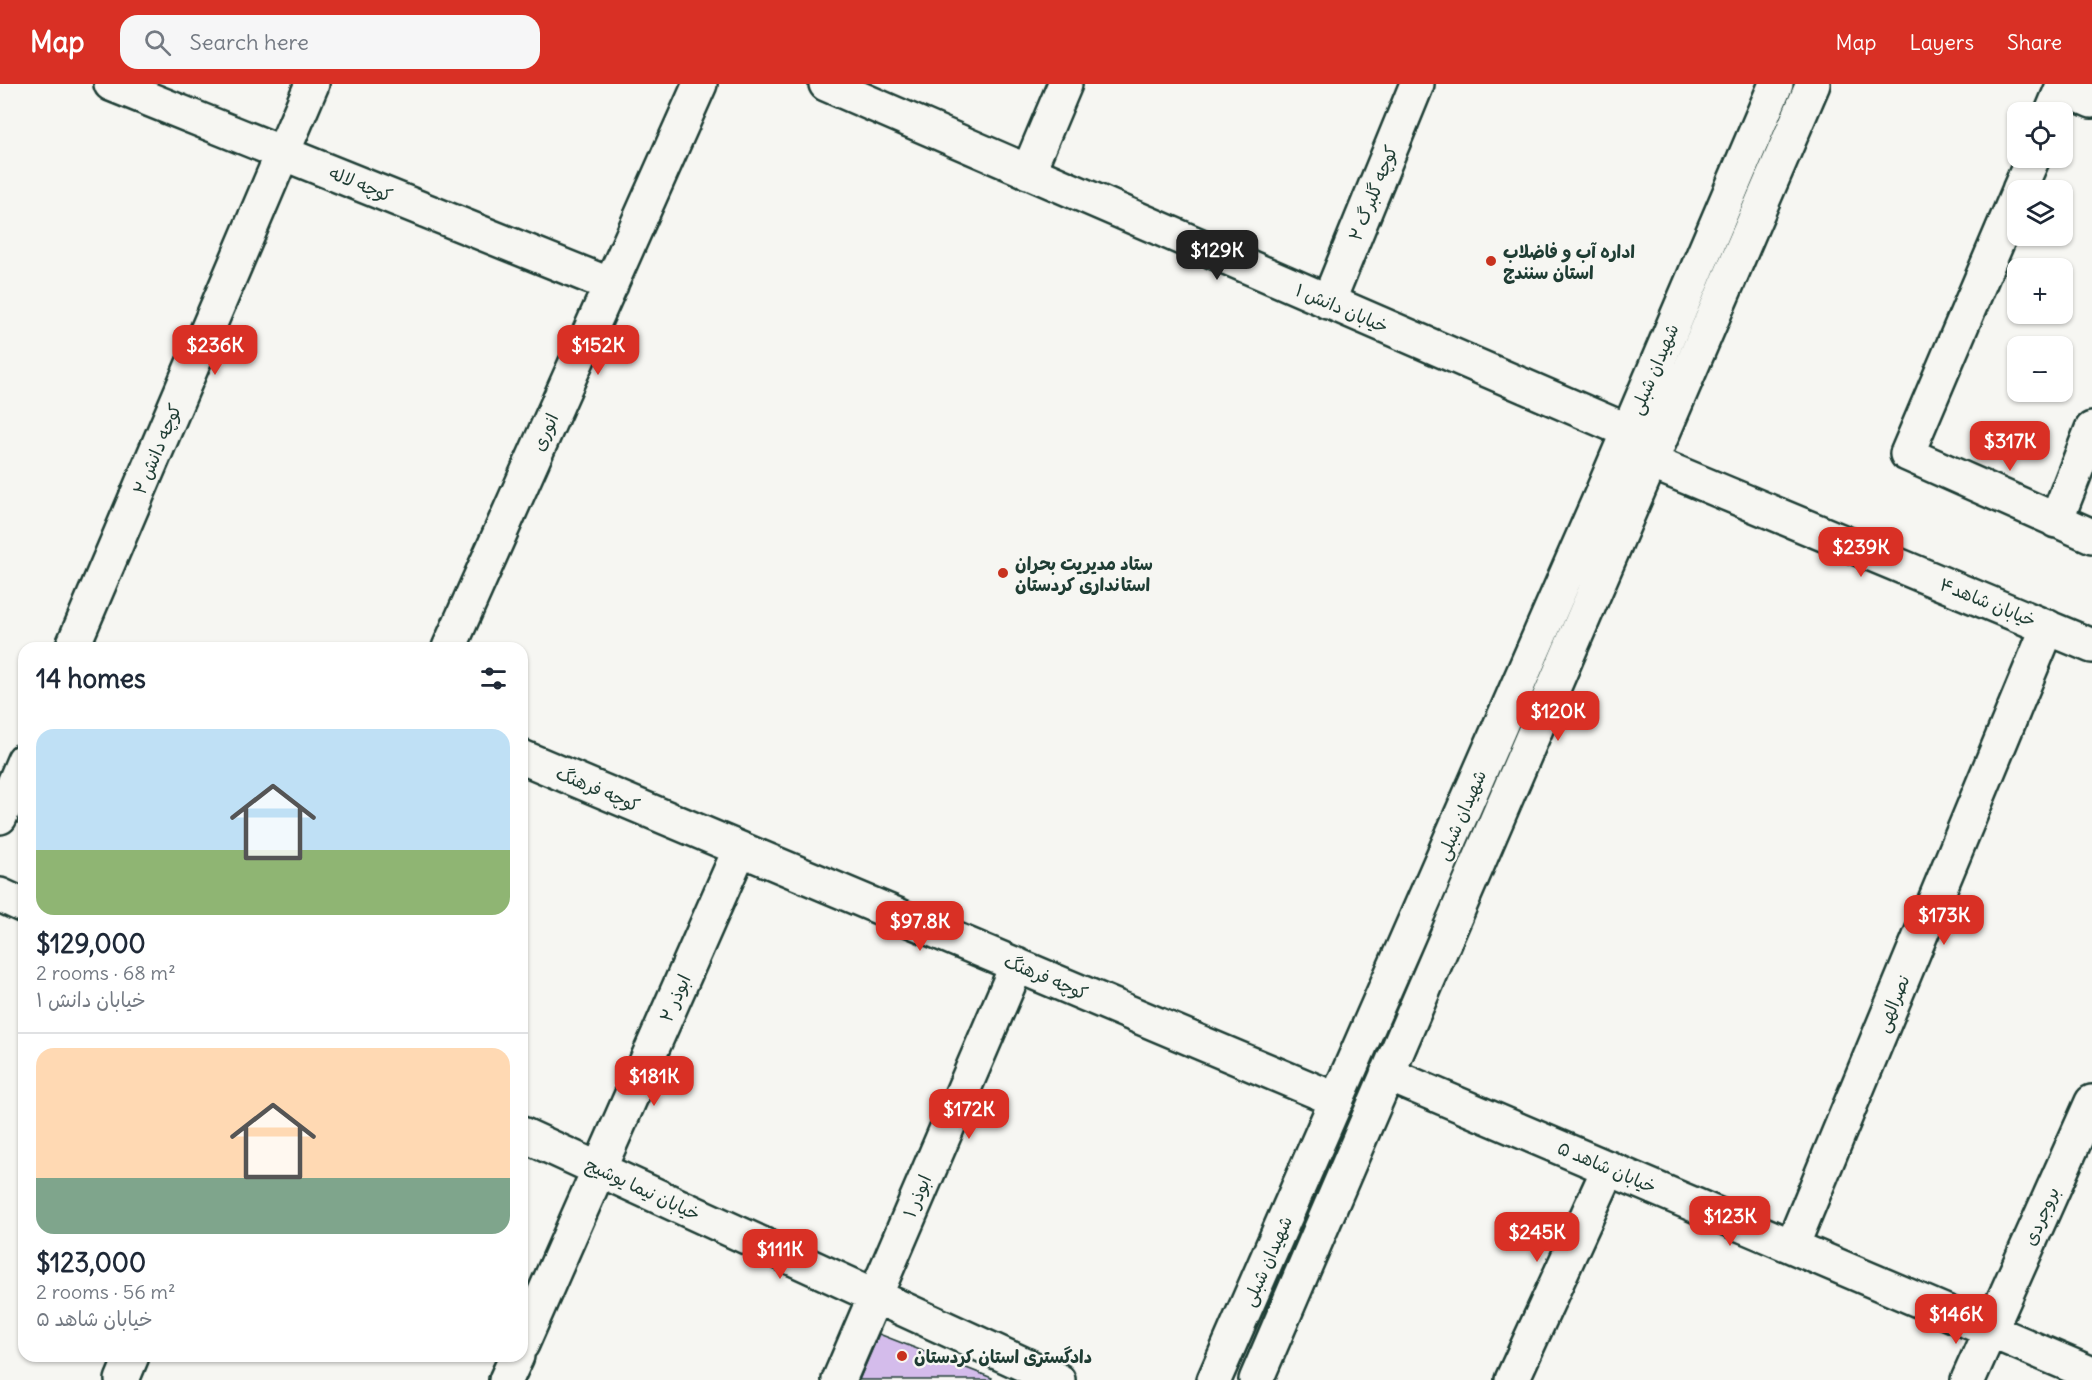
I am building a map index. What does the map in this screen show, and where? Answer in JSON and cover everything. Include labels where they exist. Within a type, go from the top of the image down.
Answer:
[{"type":"street","name":"کوچه لاله","points":[[111,84],[610,285]]},
{"type":"street","name":"کوچه دانش ۲","points":[[75,642],[312,84]]},
{"type":"street","name":"انوری","points":[[452,642],[700,84]]},
{"type":"street","name":"خیابان دانش ۱","points":[[826,84],[1628,431]]},
{"type":"street","points":[[1028,172],[1065,84]]},
{"type":"street","name":"کوچه گلبرگ ۲","points":[[1328,302],[1417,84]]},
{"type":"street","name":"شهیدان شبلی","points":[[1214,1380],[1628,431],[1776,84]]},
{"type":"street","name":"شهیدان شبلی","points":[[1256,1380],[1813,84]]},
{"type":"street","points":[[2056,102],[2062,88],[2092,101]]},
{"type":"street","points":[[2007,218],[1907,454],[2092,536]]},
{"type":"street","points":[[2056,521],[2092,429]]},
{"type":"street","name":"خیابان شاهد۴","points":[[1651,462],[2092,646]]},
{"type":"street","name":"نصرالهی","points":[[1792,1246],[2048,627]]},
{"type":"street","name":"کوچه فرهنگ","points":[[528,760],[1337,1100]]},
{"type":"street","points":[[0,817],[18,774]]},
{"type":"street","name":"ابوذر ۲","points":[[528,1330],[740,849]]},
{"type":"street","points":[[0,895],[18,903]]},
{"type":"street","name":"ابوذر ۱","points":[[839,1380],[1017,965]]},
{"type":"street","name":"خیابان شاهد ۵","points":[[1387,1074],[2092,1374]]},
{"type":"street","name":"بروجردی","points":[[1968,1380],[2092,1102]]},
{"type":"street","name":"خیابان نیما یوشیج","points":[[528,1137],[1058,1380]]},
{"type":"street","points":[[1512,1380],[1609,1168]]},
{"type":"street","points":[[122,1380],[130,1362]]},
{"type":"street","points":[[506,1380],[514,1362]]},
{"type":"building","name":"دادگستری استان کردستان","points":[[879,1334],[992,1378],[991,1380],[859,1380]]},
{"type":"place","name":"اداره آب و فاضلاب استان سنندج","points":[[1491,261]]},
{"type":"place","name":"ستاد مدیریت بحران استانداری کردستان","points":[[1003,573]]},
{"type":"place","name":"دادگستری استان کردستان","points":[[902,1356]]}]
